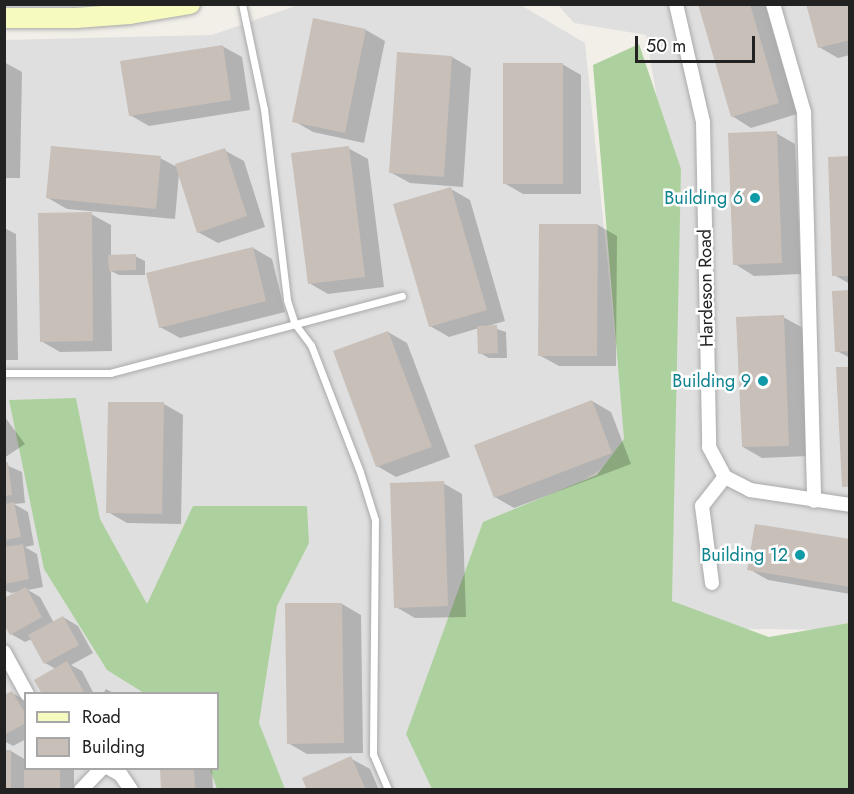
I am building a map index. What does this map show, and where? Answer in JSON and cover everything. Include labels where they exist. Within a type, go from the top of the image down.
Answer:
[{"type":"street","points":[[4,18],[87,17],[190,4]]},
{"type":"street","name":"Hardeson Road","points":[[676,4],[703,122],[709,447],[725,477]]},
{"type":"street","points":[[773,4],[804,112],[814,501]]},
{"type":"street","points":[[712,583],[702,506],[725,477],[750,490],[849,505]]},
{"type":"street","points":[[4,652],[26,692]]},
{"type":"street","points":[[81,789],[100,770]]},
{"type":"street","points":[[112,770],[121,775],[130,789]]},
{"type":"lane","points":[[242,4],[264,109],[287,300],[295,324],[311,345],[360,472],[375,520],[373,754],[388,789]]},
{"type":"lane","points":[[4,373],[110,373],[402,296]]},
{"type":"shaded area","points":[[519,4],[585,43],[627,452],[505,531],[461,789],[5,789],[4,40],[212,35],[298,5]]},
{"type":"shaded area","points":[[558,5],[849,5],[849,630],[652,628],[672,184],[646,35],[574,23]]},
{"type":"green space","points":[[639,44],[681,169],[672,601],[769,637],[849,623],[849,789],[432,789],[406,734],[483,522],[597,475],[624,439],[593,65]]},
{"type":"green space","points":[[76,398],[100,519],[147,604],[193,506],[307,506],[309,543],[277,606],[259,723],[285,789],[217,789],[210,770],[219,770],[219,692],[142,692],[107,670],[44,569],[9,400]]},
{"type":"building","points":[[698,4],[750,4],[779,103],[731,117]]},
{"type":"building","points":[[806,4],[850,4],[850,40],[818,48]]},
{"type":"building","points":[[313,18],[366,29],[345,133],[292,122]]},
{"type":"building","points":[[223,45],[231,100],[129,116],[120,61]]},
{"type":"building","points":[[397,52],[452,56],[444,177],[389,173]]},
{"type":"building","points":[[503,63],[563,63],[563,184],[503,184]]},
{"type":"building","name":"Building 6","points":[[777,131],[782,263],[733,265],[728,133]]},
{"type":"building","points":[[51,146],[161,156],[156,209],[46,198]]},
{"type":"building","points":[[349,146],[365,277],[308,284],[291,153]]},
{"type":"building","points":[[225,148],[247,216],[197,233],[175,164]]},
{"type":"building","points":[[850,156],[850,276],[832,276],[828,157]]},
{"type":"building","points":[[451,187],[487,310],[429,327],[393,204]]},
{"type":"building","points":[[92,212],[93,341],[40,342],[38,213]]},
{"type":"building","points":[[539,224],[598,224],[597,356],[538,356]]},
{"type":"building","points":[[253,247],[266,301],[159,328],[146,273]]},
{"type":"building","points":[[136,254],[136,270],[109,271],[108,255]]},
{"type":"building","points":[[850,290],[850,351],[835,352],[832,291]]},
{"type":"building","name":"Building 9","points":[[784,315],[789,446],[742,447],[736,317]]},
{"type":"building","points":[[497,325],[498,353],[478,354],[477,326]]},
{"type":"building","points":[[388,331],[432,447],[376,467],[333,351]]},
{"type":"building","points":[[836,367],[850,367],[850,487],[842,487]]},
{"type":"building","points":[[592,400],[612,453],[494,498],[474,445]]},
{"type":"building","points":[[108,402],[164,402],[162,514],[106,513]]},
{"type":"building","points":[[8,462],[12,495],[4,496],[4,463]]},
{"type":"building","points":[[444,481],[448,606],[394,608],[390,483]]},
{"type":"building","points":[[14,502],[21,537],[4,540],[4,504]]},
{"type":"building","name":"Building 12","points":[[755,524],[850,539],[850,587],[747,570]]},
{"type":"building","points":[[23,544],[29,579],[4,584],[4,547]]},
{"type":"building","points":[[26,587],[42,617],[10,635],[4,625],[4,598]]},
{"type":"building","points":[[285,603],[342,603],[344,743],[287,744]]},
{"type":"building","points":[[63,616],[79,645],[44,664],[28,635]]},
{"type":"building","points":[[67,661],[84,692],[41,692],[34,680]]},
{"type":"building","points":[[12,691],[24,712],[24,724],[4,735],[4,695]]},
{"type":"building","points":[[4,750],[11,750],[11,790],[4,790]]},
{"type":"building","points":[[351,756],[366,790],[307,790],[302,778]]},
{"type":"building","points":[[24,770],[60,770],[60,789],[24,789]]},
{"type":"building","points":[[160,770],[194,770],[195,790],[161,790]]},
{"type":"place","name":"Building 6","points":[[755,198]]},
{"type":"place","name":"Building 9","points":[[763,381]]},
{"type":"place","name":"Building 12","points":[[800,555]]}]
